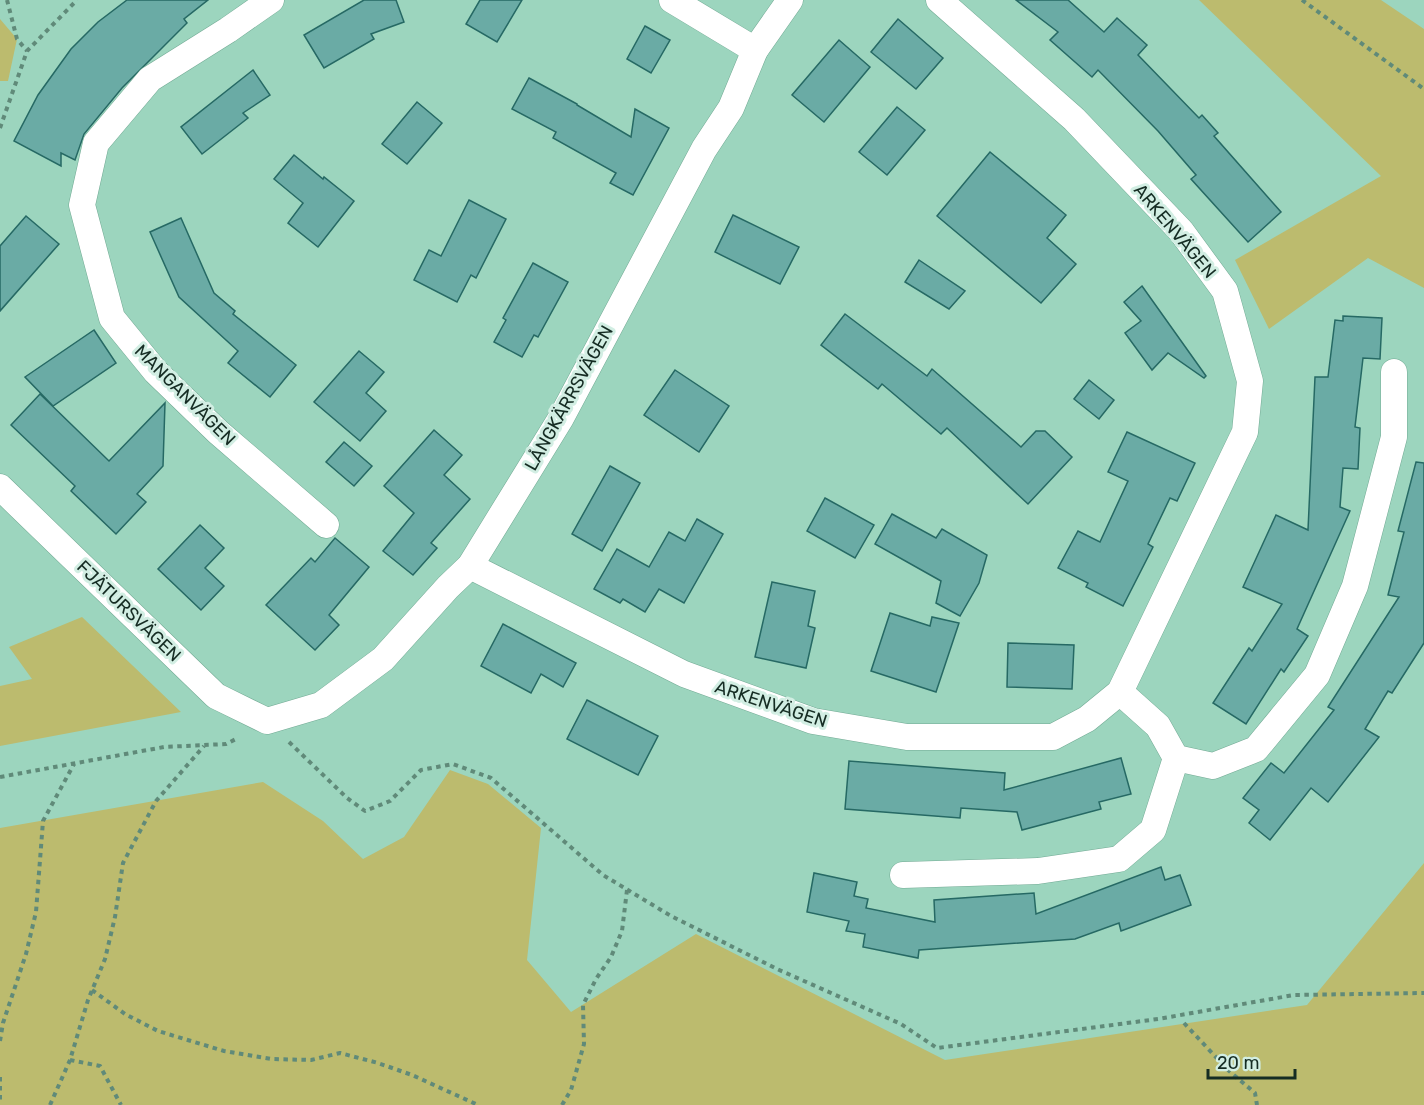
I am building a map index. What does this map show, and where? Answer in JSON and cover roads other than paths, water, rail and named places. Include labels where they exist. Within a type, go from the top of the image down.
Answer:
[{"type":"street","name":"MANGANVÄGEN","points":[[271,0],[150,80],[96,143],[81,205],[112,318],[156,372],[218,432],[326,525]]},
{"type":"street","points":[[672,0],[754,50]]},
{"type":"street","name":"LÅNGKÄRRSVÄGEN","points":[[267,721],[321,705],[383,659],[470,566],[561,418],[704,149],[731,108],[754,50],[790,0]]},
{"type":"street","name":"ARKENVÄGEN","points":[[470,566],[684,674],[813,721],[907,736],[1053,737],[1087,719],[1120,692],[1245,432],[1250,381],[1225,291],[1181,231],[1074,119],[939,0]]},
{"type":"street","points":[[1176,758],[1213,766],[1256,749],[1317,675],[1355,586],[1394,437],[1394,372]]},
{"type":"street","name":"FJÄTURSVÄGEN","points":[[0,487],[216,696],[267,721]]},
{"type":"street","points":[[903,875],[1038,871],[1119,859],[1154,830],[1176,758],[1158,726],[1120,692]]}]
